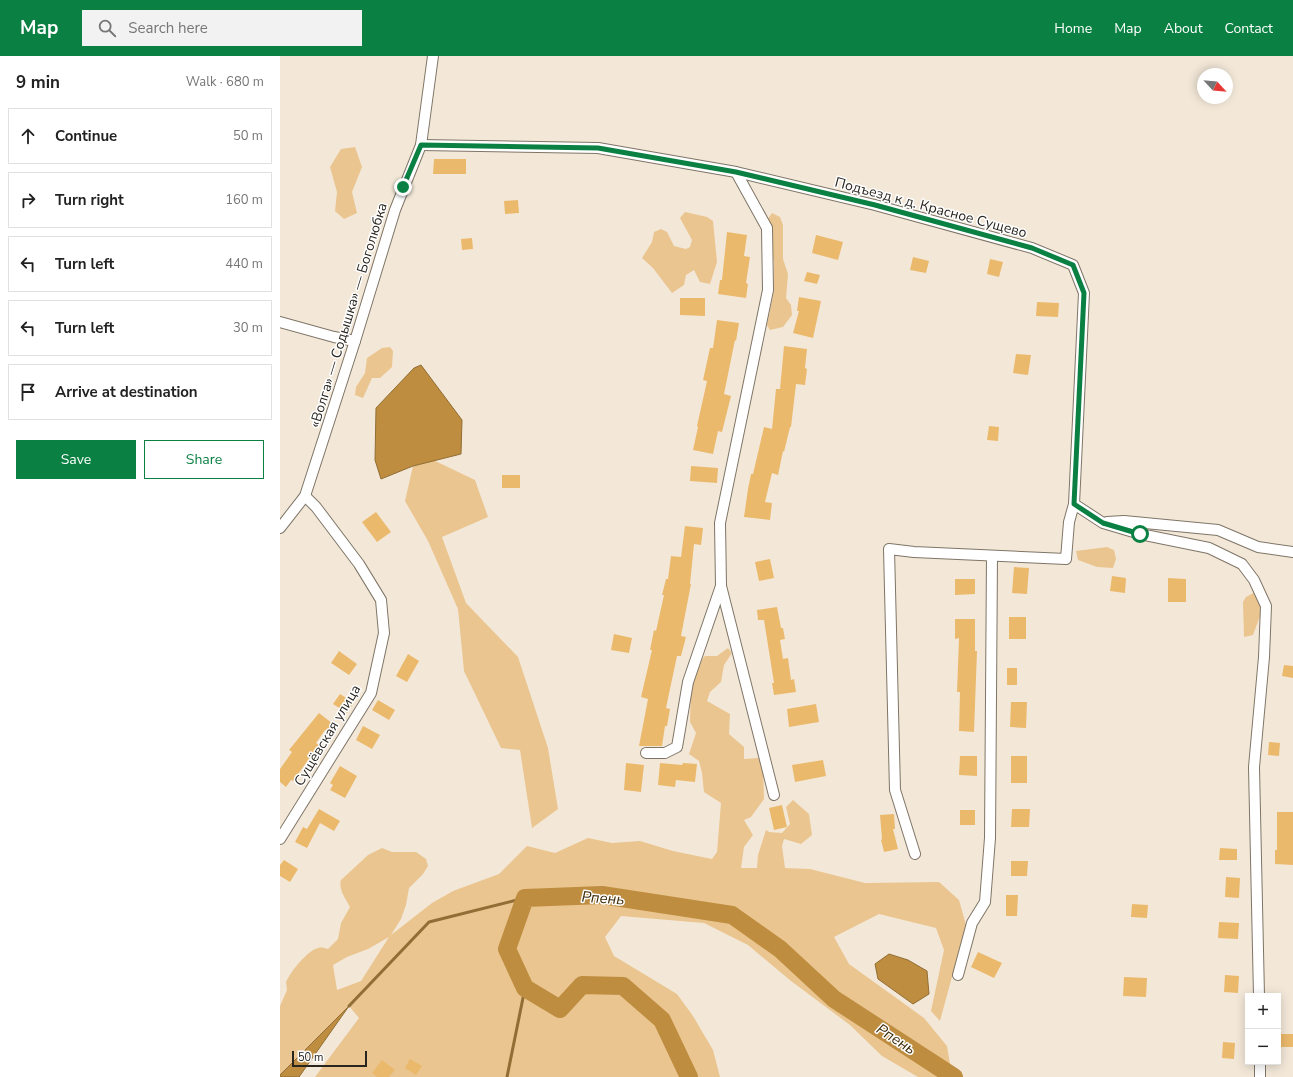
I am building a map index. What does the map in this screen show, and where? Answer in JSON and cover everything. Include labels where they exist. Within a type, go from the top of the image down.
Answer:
[{"type":"street","name":"«Волга» — Содышка» — Боголюбка","points":[[280,528],[305,496],[356,341],[395,210],[421,145],[433,56]]},
{"type":"street","name":"Подъезд к д. Красное Сущево","points":[[421,145],[598,148],[736,172],[875,205],[1024,246],[1073,265],[1084,293],[1074,504],[1068,522],[1066,559],[992,556]]},
{"type":"street","points":[[736,172],[767,228],[768,290],[720,523],[721,586],[774,795]]},
{"type":"street","points":[[280,322],[334,337],[356,341]]},
{"type":"street","name":"Сущёвская улица","points":[[280,839],[371,693],[384,633],[381,600],[359,564],[316,507],[305,496]]},
{"type":"street","points":[[1074,504],[1103,523],[1140,534],[1209,548],[1242,564],[1254,580],[1266,606],[1264,657],[1254,767],[1259,993]]},
{"type":"street","points":[[1103,523],[1124,521],[1218,530],[1258,547],[1293,552]]},
{"type":"street","points":[[915,854],[895,790],[889,550],[992,556],[990,838],[985,902],[972,923],[958,975]]},
{"type":"street","points":[[646,753],[665,753],[677,747],[688,682],[721,586]]},
{"type":"street","points":[[1260,1065],[1260,1077]]},
{"type":"shaded area","points":[[355,147],[362,167],[352,192],[357,213],[344,219],[335,211],[337,192],[330,167],[341,149]]},
{"type":"shaded area","points":[[685,212],[707,217],[713,221],[717,262],[710,284],[700,282],[694,270],[686,275],[684,285],[672,293],[653,268],[642,258],[652,242],[654,232],[661,229],[667,232],[674,246],[686,249],[690,247],[692,240],[680,218]]},
{"type":"shaded area","points":[[772,213],[780,217],[783,225],[783,259],[788,274],[786,298],[791,305],[792,315],[783,327],[770,330],[767,325],[774,291],[774,264],[768,219]]},
{"type":"shaded area","points":[[390,347],[393,351],[392,367],[380,378],[372,378],[363,398],[355,395],[356,387],[365,373],[367,358],[382,348]]},
{"type":"shaded area","points":[[421,365],[462,420],[461,454],[413,466],[381,479],[375,460],[376,408],[414,368]]},
{"type":"shaded area","points":[[433,460],[475,480],[488,517],[442,537],[466,603],[518,657],[548,748],[558,809],[532,828],[520,750],[501,748],[464,671],[458,609],[428,541],[405,501],[413,466]]},
{"type":"shaded area","points":[[1107,547],[1114,550],[1116,559],[1113,568],[1097,567],[1078,560],[1076,551]]},
{"type":"shaded area","points":[[1257,591],[1263,608],[1253,635],[1244,637],[1243,602],[1246,597]]},
{"type":"shaded area","points":[[728,648],[732,653],[724,665],[721,682],[710,692],[707,701],[730,714],[729,734],[744,747],[744,759],[759,758],[763,764],[764,799],[751,817],[744,820],[753,835],[744,847],[741,868],[757,868],[758,855],[766,830],[769,832],[782,833],[790,824],[786,807],[793,800],[809,814],[812,835],[801,844],[784,839],[782,846],[785,868],[810,869],[865,883],[939,882],[959,900],[966,925],[940,1021],[931,1011],[944,950],[936,928],[879,914],[834,937],[849,964],[924,1018],[947,1046],[952,1076],[918,1077],[882,1056],[850,1025],[791,981],[748,945],[704,923],[621,916],[605,937],[614,956],[677,994],[693,1016],[713,1050],[720,1077],[315,1077],[359,1018],[349,1006],[280,1075],[280,1006],[287,990],[286,982],[295,967],[304,957],[319,948],[328,949],[338,939],[341,923],[350,907],[341,890],[341,880],[368,855],[382,848],[392,852],[416,852],[426,859],[428,866],[423,874],[409,888],[406,905],[401,919],[391,935],[432,903],[453,891],[499,874],[527,846],[555,853],[588,838],[612,843],[640,841],[673,851],[712,859],[717,852],[721,803],[704,792],[699,761],[689,754],[696,733],[690,722],[691,688],[703,658],[705,656],[717,656]],"holes":[[[389,937],[361,981],[337,990],[333,965],[347,957],[368,949]]]},
{"type":"shaded area","points":[[889,954],[908,960],[927,971],[929,994],[913,1004],[878,979],[875,964]]},
{"type":"shaded area","points":[[349,1006],[299,1077],[280,1077],[280,1075]]},
{"type":"building","points":[[434,159],[466,159],[466,174],[433,174]]},
{"type":"building","points":[[518,200],[519,213],[505,214],[504,201]]},
{"type":"building","points":[[727,232],[747,235],[744,256],[750,257],[746,283],[748,284],[746,298],[718,294],[720,280],[722,280]]},
{"type":"building","points":[[816,235],[843,242],[838,260],[812,253]]},
{"type":"building","points":[[472,238],[473,249],[462,250],[461,239]]},
{"type":"building","points":[[913,257],[929,261],[926,273],[910,270]]},
{"type":"building","points":[[990,259],[1003,262],[999,277],[987,274]]},
{"type":"building","points":[[807,272],[820,275],[817,284],[804,281]]},
{"type":"building","points":[[799,297],[821,301],[813,338],[793,333],[799,311],[797,311]]},
{"type":"building","points":[[680,298],[705,298],[705,316],[680,315]]},
{"type":"building","points":[[1037,302],[1059,303],[1058,317],[1036,316]]},
{"type":"building","points":[[717,320],[739,323],[724,394],[731,396],[722,432],[718,431],[713,454],[693,450],[707,381],[703,380],[710,348],[713,348]]},
{"type":"building","points":[[784,346],[807,349],[805,385],[796,384],[791,427],[784,452],[783,451],[778,475],[772,473],[765,502],[772,503],[770,520],[744,517],[751,474],[753,474],[764,427],[772,429],[776,389],[780,389]]},
{"type":"building","points":[[1016,354],[1031,355],[1028,375],[1013,373]]},
{"type":"building","points":[[989,426],[999,427],[998,441],[987,440]]},
{"type":"building","points":[[691,466],[718,468],[717,483],[690,481]]},
{"type":"building","points":[[502,475],[520,475],[520,488],[502,488]]},
{"type":"building","points":[[376,512],[391,532],[377,542],[362,522]]},
{"type":"building","points":[[685,526],[703,528],[701,545],[694,544],[691,584],[681,636],[686,637],[681,656],[677,656],[666,708],[670,709],[667,726],[665,726],[662,746],[639,746],[648,699],[641,697],[652,650],[650,650],[654,630],[656,631],[664,595],[662,595],[666,579],[668,579],[671,556],[681,557]]},
{"type":"building","points":[[770,559],[774,578],[759,581],[755,562]]},
{"type":"building","points":[[1014,567],[1029,568],[1027,594],[1012,593]]},
{"type":"building","points":[[1112,576],[1126,578],[1125,593],[1110,591]]},
{"type":"building","points":[[1168,578],[1186,579],[1186,602],[1168,602]]},
{"type":"building","points":[[955,579],[975,579],[975,594],[955,595]]},
{"type":"building","points":[[777,607],[781,628],[783,628],[785,639],[780,640],[783,659],[788,658],[791,680],[794,679],[796,692],[774,695],[772,683],[774,683],[764,620],[758,620],[757,610]]},
{"type":"building","points":[[1009,617],[1026,617],[1026,639],[1009,639]]},
{"type":"building","points":[[955,619],[975,619],[975,651],[977,651],[974,732],[959,731],[960,692],[957,692],[959,638],[955,639]]},
{"type":"building","points":[[614,634],[632,638],[629,653],[611,650]]},
{"type":"building","points":[[339,651],[357,664],[349,675],[331,663]]},
{"type":"building","points":[[408,654],[419,661],[407,682],[396,676]]},
{"type":"building","points":[[1284,665],[1293,666],[1293,678],[1282,676]]},
{"type":"building","points":[[1007,668],[1017,668],[1017,685],[1007,685]]},
{"type":"building","points":[[340,694],[354,703],[347,713],[333,704]]},
{"type":"building","points":[[378,700],[395,710],[389,720],[372,710]]},
{"type":"building","points":[[1011,702],[1027,702],[1026,728],[1010,727]]},
{"type":"building","points":[[816,704],[819,722],[789,727],[787,709]]},
{"type":"building","points":[[319,713],[337,727],[331,735],[325,730],[316,743],[319,745],[293,781],[291,780],[286,787],[280,782],[280,769],[292,752],[289,750]]},
{"type":"building","points":[[363,726],[380,735],[372,749],[356,740]]},
{"type":"building","points":[[1269,742],[1280,743],[1279,756],[1268,755]]},
{"type":"building","points":[[960,756],[977,756],[977,776],[959,775]]},
{"type":"building","points":[[1011,756],[1027,756],[1027,783],[1011,783]]},
{"type":"building","points":[[823,760],[826,776],[795,782],[792,765]]},
{"type":"building","points":[[626,763],[644,765],[641,792],[624,790]]},
{"type":"building","points":[[660,763],[682,765],[683,763],[697,764],[695,782],[676,780],[675,787],[658,785]]},
{"type":"building","points":[[340,766],[357,776],[345,798],[330,790],[333,785],[330,783]]},
{"type":"building","points":[[782,805],[787,827],[774,830],[769,808]]},
{"type":"building","points":[[319,809],[340,821],[334,831],[320,823],[307,848],[295,842],[303,827],[307,829]]},
{"type":"building","points":[[1012,809],[1030,809],[1029,827],[1011,827]]},
{"type":"building","points":[[960,810],[975,810],[975,825],[960,825]]},
{"type":"building","points":[[1277,812],[1293,812],[1293,865],[1275,864],[1275,850],[1277,850]]},
{"type":"building","points":[[894,814],[895,829],[893,829],[898,849],[884,852],[881,840],[880,815]]},
{"type":"building","points":[[1220,848],[1237,849],[1237,860],[1219,860]]},
{"type":"building","points":[[284,860],[298,869],[290,882],[280,876],[280,865]]},
{"type":"building","points":[[1011,861],[1028,861],[1027,876],[1011,876]]},
{"type":"building","points":[[1226,877],[1240,878],[1239,898],[1225,897]]},
{"type":"building","points":[[1006,895],[1018,895],[1017,916],[1006,916]]},
{"type":"building","points":[[1132,904],[1148,905],[1147,918],[1131,917]]},
{"type":"building","points":[[1219,922],[1239,923],[1238,939],[1218,938]]},
{"type":"building","points":[[978,952],[1002,963],[994,978],[971,967]]},
{"type":"building","points":[[1225,975],[1239,976],[1238,993],[1224,992]]},
{"type":"building","points":[[1124,977],[1147,978],[1146,997],[1123,996]]},
{"type":"building","points":[[1281,1034],[1293,1034],[1293,1047],[1281,1047]]},
{"type":"building","points":[[1223,1042],[1235,1043],[1234,1059],[1222,1058]]},
{"type":"building","points":[[410,1059],[422,1066],[416,1075],[405,1068]]},
{"type":"building","points":[[382,1060],[395,1070],[389,1077],[377,1077],[372,1073]]},
{"type":"waterway","name":"Рпень","points":[[689,1077],[662,1020],[623,986],[582,985],[560,1009],[525,988],[507,949],[525,898],[602,895],[732,915],[780,949],[834,999],[954,1077]]},
{"type":"waterway","points":[[349,1006],[429,922],[525,898]]},
{"type":"waterway","points":[[507,1077],[525,988]]},
{"type":"route","points":[[403,187],[421,145],[598,148],[736,172],[875,205],[1032,248],[1073,265],[1084,293],[1074,504],[1103,523],[1140,534]]}]
